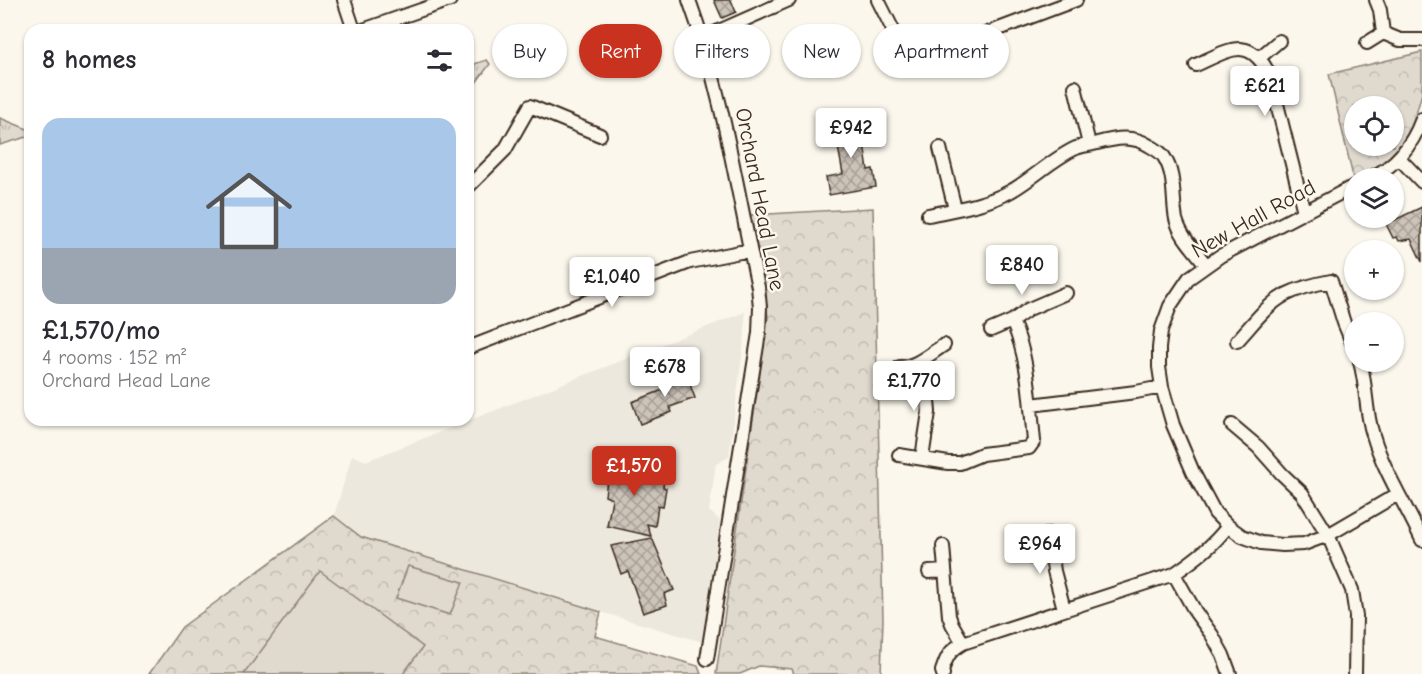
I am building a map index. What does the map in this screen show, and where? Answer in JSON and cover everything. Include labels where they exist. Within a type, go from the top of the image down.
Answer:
[{"type":"street","points":[[344,0],[352,24]]},
{"type":"street","points":[[380,24],[450,0]]},
{"type":"street","name":"Orchard Head Lane","points":[[689,0],[698,24]]},
{"type":"street","points":[[735,24],[789,0]]},
{"type":"street","points":[[878,0],[905,54],[910,59],[916,60],[1076,0]]},
{"type":"street","points":[[1376,0],[1380,10],[1383,33]]},
{"type":"street","points":[[1383,33],[1400,40],[1422,40]]},
{"type":"street","points":[[1367,43],[1383,33]]},
{"type":"street","points":[[1259,58],[1280,41]]},
{"type":"street","points":[[1196,65],[1228,50],[1240,48],[1249,51],[1264,63],[1270,76],[1304,212]]},
{"type":"street","name":"Orchard Head Lane","points":[[707,659],[759,333],[760,307],[758,287],[715,78]]},
{"type":"street","points":[[1075,87],[1089,144]]},
{"type":"street","points":[[474,181],[505,150],[530,106],[600,135]]},
{"type":"street","points":[[1387,168],[1399,158],[1414,138],[1422,119]]},
{"type":"street","points":[[928,215],[986,202],[1012,190],[1078,147],[1131,138],[1141,140],[1157,150],[1168,164],[1176,221],[1206,265]]},
{"type":"street","points":[[940,148],[955,209]]},
{"type":"street","points":[[1399,158],[1422,182]]},
{"type":"street","name":"New Hall Road","points":[[1344,191],[1220,256],[1189,278],[1170,306],[1161,331],[1159,367],[1162,387],[1173,425],[1193,472],[1215,513],[1242,536],[1261,543],[1304,544],[1328,535],[1398,494]]},
{"type":"street","points":[[474,346],[690,262],[750,250]]},
{"type":"street","points":[[1237,341],[1274,302],[1299,289],[1330,281],[1344,323]]},
{"type":"street","points":[[991,330],[1012,321],[1029,309],[1066,293]]},
{"type":"street","points":[[899,455],[960,463],[988,453],[1029,448],[1034,441],[1031,405],[1022,345],[1012,321]]},
{"type":"street","points":[[922,458],[929,412],[928,400],[907,366],[944,345]]},
{"type":"street","points":[[1363,372],[1368,417],[1373,435],[1398,494],[1422,540]]},
{"type":"street","points":[[1031,405],[1162,387]]},
{"type":"street","points":[[1232,425],[1258,447],[1302,493],[1328,535],[1352,590],[1356,615],[1355,674]]},
{"type":"street","points":[[943,674],[949,653],[963,643],[1174,574],[1219,538],[1228,526]]},
{"type":"street","points":[[1049,534],[1064,609]]},
{"type":"street","points":[[943,546],[949,616],[963,643]]},
{"type":"street","points":[[1031,557],[1052,554]]},
{"type":"street","points":[[929,572],[945,572]]},
{"type":"street","points":[[1174,574],[1196,613],[1212,635],[1230,674]]},
{"type":"shaded area","points":[[745,312],[745,333],[729,457],[716,464],[709,511],[720,520],[702,642],[361,537],[334,516],[352,455],[366,461],[455,426],[474,426],[474,419]]},
{"type":"green space","points":[[1422,52],[1422,93],[1411,132],[1404,145],[1404,96],[1344,96],[1344,138],[1329,74]]},
{"type":"green space","points":[[487,60],[490,64],[474,86],[474,64]]},
{"type":"green space","points":[[0,118],[24,128],[24,138],[0,145]]},
{"type":"green space","points":[[1348,156],[1392,156],[1377,168],[1351,168]]},
{"type":"green space","points":[[873,208],[883,620],[881,674],[794,674],[792,669],[759,666],[740,674],[716,674],[768,316],[749,215]]},
{"type":"green space","points":[[334,516],[361,537],[601,612],[595,636],[698,666],[701,674],[149,674],[182,627]]},
{"type":"green space","points":[[408,566],[463,582],[450,615],[396,598]]},
{"type":"green space","points":[[320,571],[423,647],[403,674],[244,674]]},
{"type":"building","points":[[714,0],[731,0],[736,12],[722,18]]},
{"type":"building","points":[[863,118],[866,136],[863,137],[868,170],[873,169],[876,187],[829,195],[826,177],[843,174],[832,123]]},
{"type":"building","points":[[1422,207],[1422,262],[1411,239],[1393,238],[1388,228],[1404,228],[1404,216]]},
{"type":"building","points":[[684,369],[695,398],[670,407],[672,412],[640,424],[632,402],[668,388],[664,377]]},
{"type":"building","points":[[609,462],[665,472],[663,487],[666,488],[663,507],[658,506],[655,526],[647,524],[651,536],[607,526],[612,499],[605,496]]},
{"type":"building","points":[[652,538],[674,590],[664,594],[667,605],[643,613],[628,571],[621,574],[611,546]]}]
